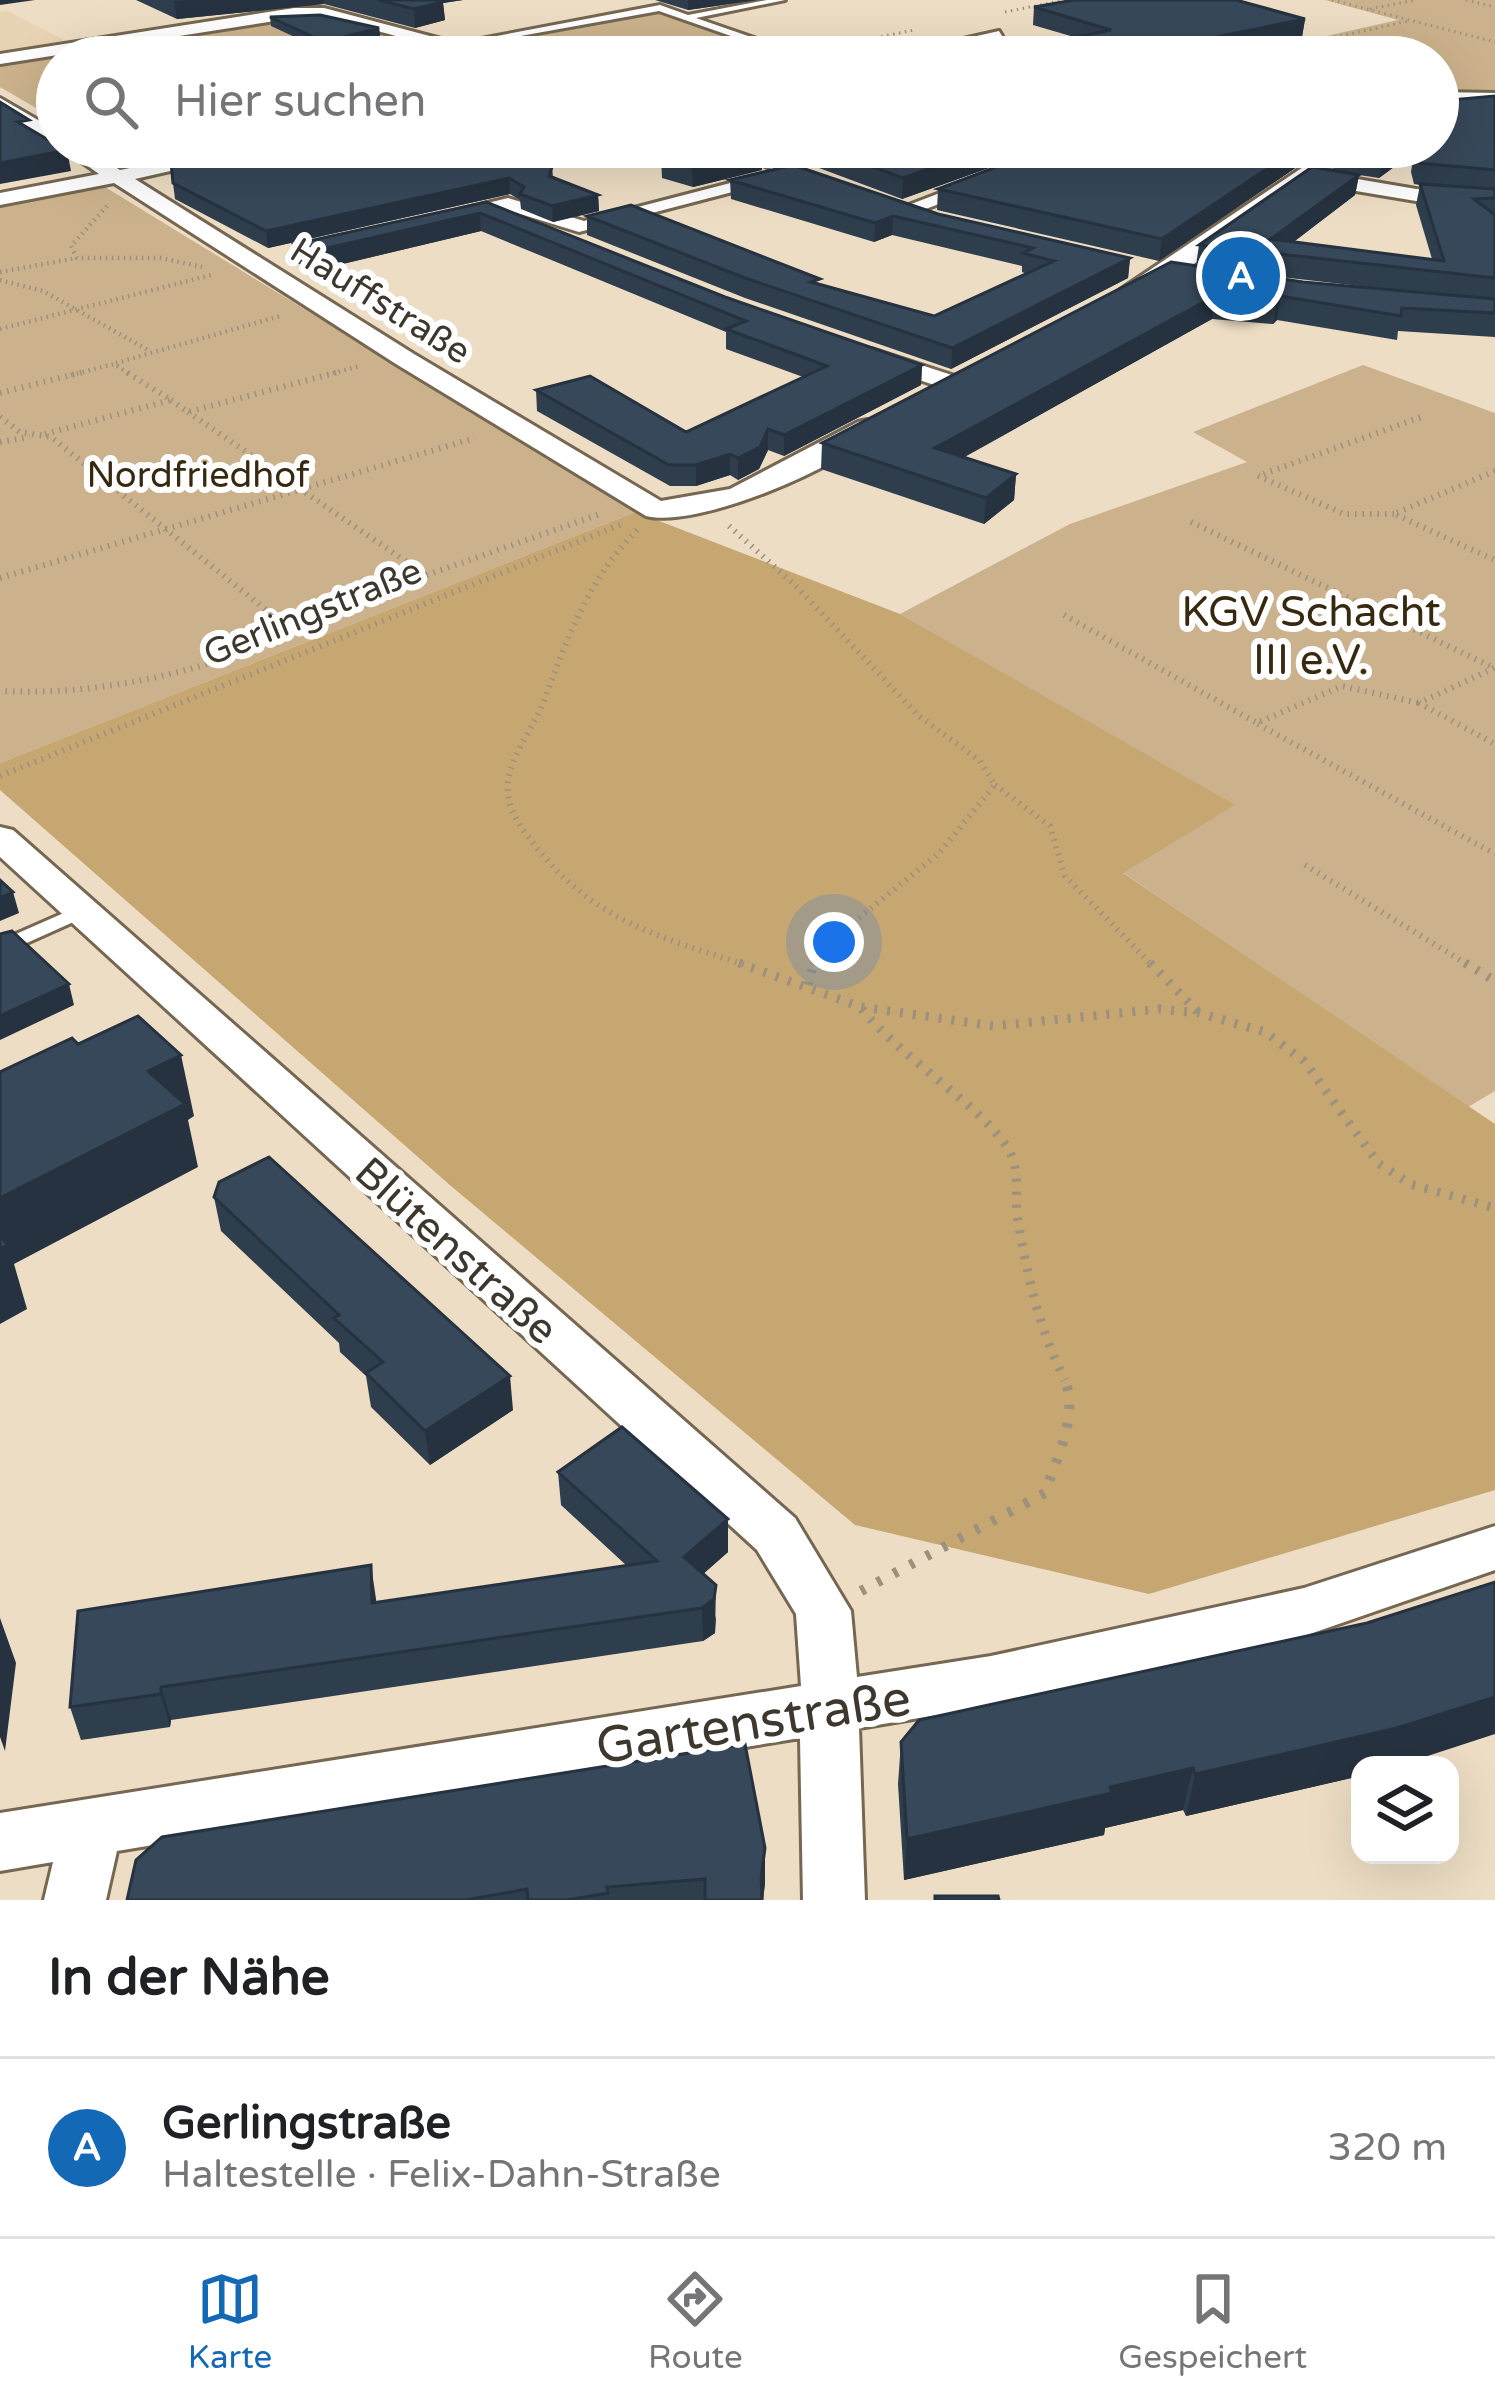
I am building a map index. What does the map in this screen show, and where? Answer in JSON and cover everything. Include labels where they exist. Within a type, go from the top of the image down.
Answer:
[{"type":"street","points":[[327,10],[350,3]]},
{"type":"street","points":[[127,36],[292,6],[327,10],[424,36]]},
{"type":"street","points":[[0,59],[36,52]]},
{"type":"street","points":[[1459,97],[1495,98]]},
{"type":"street","points":[[0,104],[36,126]]},
{"type":"street","points":[[0,122],[24,118]]},
{"type":"street","name":"Hauffstraße","points":[[104,168],[265,259],[652,512]]},
{"type":"street","points":[[0,199],[158,168]]},
{"type":"street","points":[[784,168],[940,222]]},
{"type":"street","points":[[881,204],[1005,168]]},
{"type":"street","points":[[1109,301],[1180,272],[1316,168]]},
{"type":"street","points":[[553,233],[794,172]]},
{"type":"street","points":[[1304,176],[1416,195],[1495,200]]},
{"type":"street","points":[[416,223],[485,207],[521,206],[579,226]]},
{"type":"street","points":[[485,207],[594,249]]},
{"type":"street","points":[[1130,263],[1180,272]]},
{"type":"street","points":[[652,512],[709,507],[962,378],[852,350]]},
{"type":"street","name":"Blütenstraße","points":[[0,838],[776,1534],[823,1611],[832,1709],[828,1755],[834,1900]]},
{"type":"street","name":"Gartenstraße","points":[[0,1842],[991,1681],[1304,1612],[1495,1548]]},
{"type":"street","points":[[75,1900],[92,1827]]},
{"type":"lane","points":[[686,17],[781,0]]},
{"type":"lane","points":[[500,36],[660,8],[740,36]]},
{"type":"lane","points":[[990,36],[999,34]]},
{"type":"lane","points":[[0,949],[82,911]]},
{"type":"path","points":[[1332,0],[1495,42]]},
{"type":"path","points":[[1369,10],[1415,0]]},
{"type":"path","points":[[1466,0],[1495,7]]},
{"type":"path","points":[[1341,36],[1410,20]]},
{"type":"path","points":[[77,258],[71,246],[109,206],[85,206]]},
{"type":"path","points":[[0,276],[77,258],[160,258],[216,275],[0,329]]},
{"type":"path","points":[[0,276],[80,309],[149,351]]},
{"type":"path","points":[[265,306],[297,326]]},
{"type":"path","points":[[0,393],[280,316]]},
{"type":"path","points":[[188,412],[360,366],[348,358]]},
{"type":"path","points":[[114,364],[427,576]]},
{"type":"path","points":[[0,442],[171,400]]},
{"type":"path","points":[[1424,416],[1258,476],[1344,514],[1394,514],[1495,471]]},
{"type":"path","points":[[0,417],[20,433],[51,436],[296,634],[157,682],[33,694],[0,692]]},
{"type":"path","points":[[0,578],[475,438],[456,426]]},
{"type":"path","points":[[285,625],[605,514],[588,503]]},
{"type":"path","points":[[709,507],[795,585],[919,716],[980,761],[994,785],[1050,826],[1065,876],[1199,1013]]},
{"type":"path","points":[[652,512],[606,561],[557,659],[545,699],[508,781],[514,820],[556,873],[589,903],[664,939],[861,1007],[994,1026],[1159,1009],[1199,1013],[1265,1032],[1304,1061],[1378,1163],[1410,1184],[1495,1208]]},
{"type":"path","name":"Gerlingstraße","points":[[0,776],[652,512]]},
{"type":"path","points":[[1394,514],[1495,560]]},
{"type":"path","points":[[1191,522],[1495,668]]},
{"type":"path","points":[[1064,614],[1495,854]]},
{"type":"path","points":[[1419,703],[1495,668]]},
{"type":"path","points":[[1257,723],[1342,686],[1419,703],[1495,744]]},
{"type":"path","points":[[808,985],[816,953],[939,853],[994,785]]},
{"type":"path","points":[[1305,865],[1495,981]]},
{"type":"path","points":[[823,1611],[1045,1493],[1064,1437],[1070,1390],[1048,1348],[1038,1310],[1017,1218],[1014,1160],[997,1133],[883,1037],[861,1007]]},
{"type":"shaded area","points":[[8,11],[56,36],[36,36],[36,48],[0,54],[0,12]]},
{"type":"shaded area","points":[[636,512],[900,614],[1235,805],[1123,873],[1495,1124],[1495,1490],[1149,1594],[855,1525],[451,1186],[0,790],[0,763]]},
{"type":"green space","points":[[1325,0],[1495,0],[1495,91],[1459,90],[1459,36],[1326,36],[1398,20]]},
{"type":"green space","points":[[659,12],[728,36],[522,36]]},
{"type":"green space","points":[[285,19],[318,19],[384,36],[182,36]]},
{"type":"green space","points":[[36,60],[36,108],[0,87],[0,66]]},
{"type":"green space","name":"Nordfriedhof","points":[[105,187],[636,512],[0,763],[0,207]]},
{"type":"green space","name":"KGV Schacht III e.V.","points":[[1363,365],[1495,413],[1495,1091],[1468,1107],[1122,872],[1233,806],[900,614],[1070,524],[1247,462],[1193,432]]},
{"type":"building","points":[[378,0],[435,0],[443,2],[414,9]]},
{"type":"building","points":[[1074,0],[1236,0],[1305,19],[1221,36],[1081,36],[1111,30],[1034,7]]},
{"type":"building","points":[[320,15],[379,28],[348,36],[311,36],[270,17]]},
{"type":"building","points":[[1495,96],[1495,170],[1459,167],[1459,99]]},
{"type":"building","points":[[0,102],[29,120],[18,122],[36,133],[36,156],[0,163]]},
{"type":"building","points":[[172,168],[552,168],[549,176],[598,195],[552,206],[520,194],[524,187],[509,178],[266,231],[173,183]]},
{"type":"building","points":[[802,168],[938,214],[1130,258],[952,348],[745,278],[587,216],[631,205],[820,279],[811,282],[934,316],[1054,261],[1023,253],[1033,248],[893,216],[875,223],[730,180]]},
{"type":"building","points":[[876,168],[932,168],[903,178]]},
{"type":"building","points":[[994,168],[1268,168],[1162,239],[938,189]]},
{"type":"building","points":[[1311,168],[1318,168],[1359,175],[1271,239],[1444,261],[1420,184],[1495,189],[1495,198],[1474,199],[1495,215],[1495,278],[1199,245]]},
{"type":"building","points":[[486,202],[725,297],[922,365],[784,435],[768,429],[760,447],[738,458],[730,454],[696,465],[669,465],[536,390],[590,376],[686,432],[827,366],[726,329],[746,321],[480,213],[310,252],[295,244]]},
{"type":"building","points":[[1171,262],[1303,282],[1495,299],[1495,313],[1402,308],[1401,316],[1281,296],[1277,301],[1215,296],[935,448],[1016,474],[986,498],[822,443]]},
{"type":"building","points":[[0,880],[13,892],[0,898]]},
{"type":"building","points":[[12,931],[69,984],[0,1016],[0,934]]},
{"type":"building","points":[[138,1016],[181,1055],[148,1071],[185,1104],[0,1198],[0,1072],[72,1038],[78,1044]]},
{"type":"building","points":[[269,1157],[510,1376],[425,1431],[366,1373],[383,1362],[214,1197],[219,1182]]},
{"type":"building","points":[[622,1427],[728,1519],[684,1557],[716,1585],[714,1599],[702,1608],[161,1687],[161,1694],[70,1707],[78,1611],[371,1565],[372,1603],[657,1561],[558,1472]]},
{"type":"building","points":[[1495,1582],[1495,1697],[1397,1728],[1195,1774],[1193,1768],[1110,1787],[1112,1793],[907,1839],[901,1742],[919,1720],[1367,1623]]},
{"type":"building","points":[[745,1744],[765,1848],[762,1900],[705,1900],[705,1879],[607,1887],[608,1893],[567,1900],[528,1900],[527,1889],[466,1900],[127,1900],[136,1860],[162,1837]]},
{"type":"building","points":[[935,1896],[998,1896],[999,1900],[935,1900]]},
{"type":"place","name":"Gerlingstraße","points":[[1241,276]]}]
